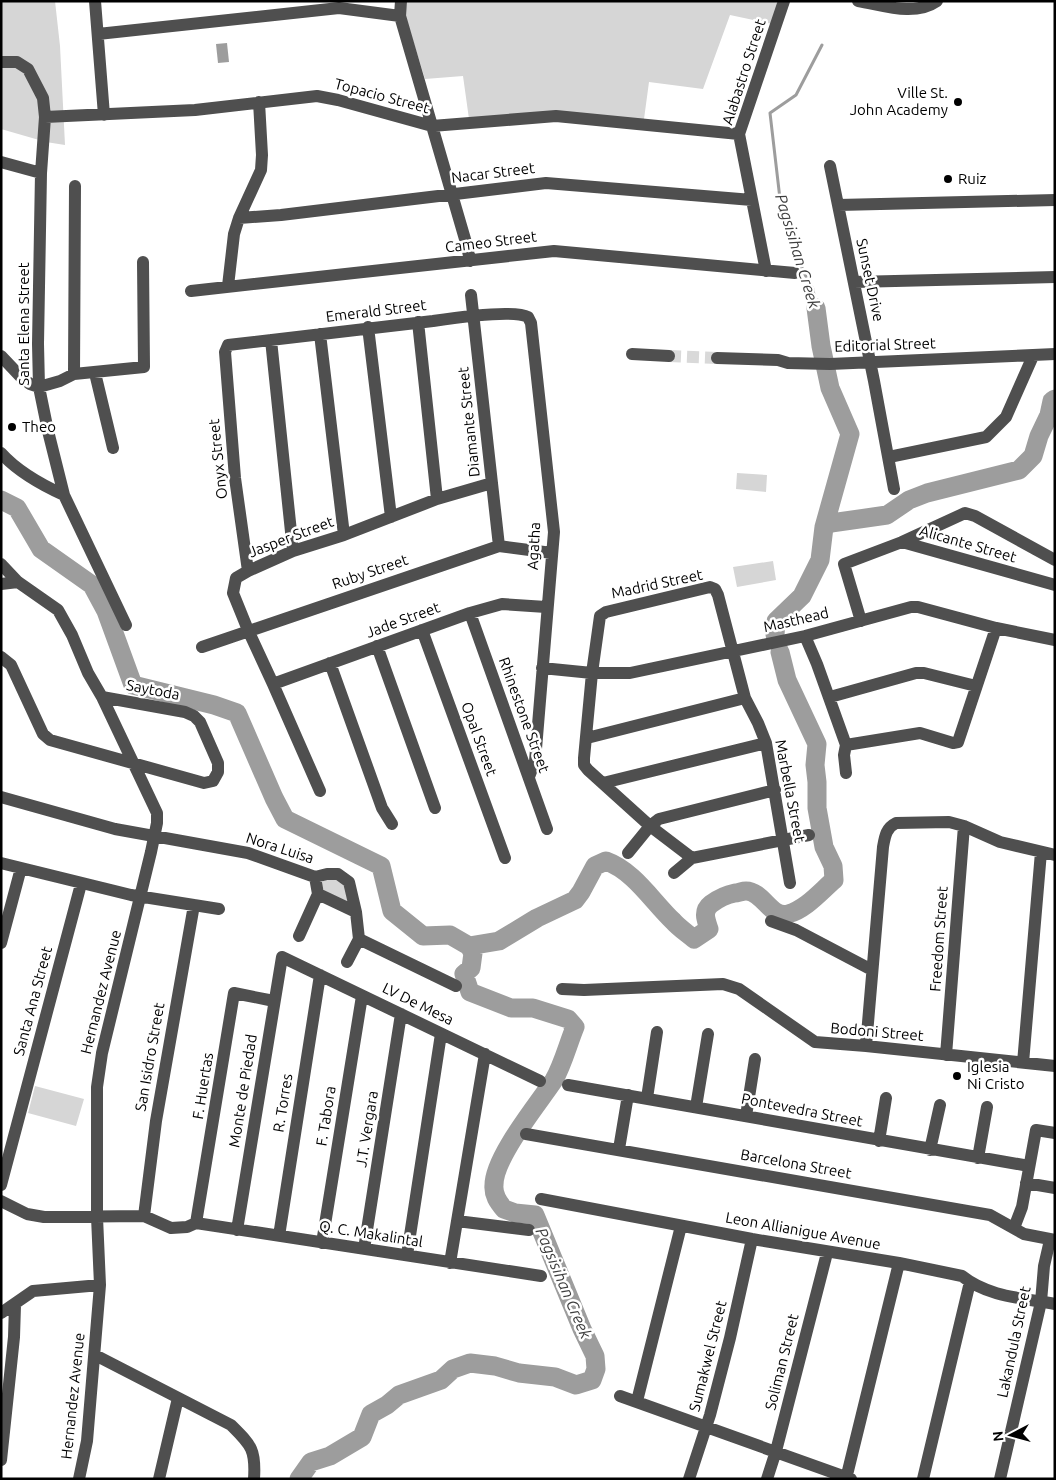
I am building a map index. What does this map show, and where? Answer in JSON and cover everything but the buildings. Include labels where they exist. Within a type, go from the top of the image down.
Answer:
[{"type":"street","points":[[95,1],[104,115]]},
{"type":"street","points":[[401,1],[400,16],[470,261]]},
{"type":"street","name":"Alabastro Street","points":[[766,270],[740,134],[784,1]]},
{"type":"street","points":[[858,1],[906,9],[922,9],[937,1]]},
{"type":"street","points":[[98,34],[340,8],[400,16]]},
{"type":"street","name":"Santa Elena Street","points":[[1,62],[18,62],[28,69],[51,117],[41,173],[39,387],[64,495],[126,625]]},
{"type":"street","name":"Topacio Street","points":[[51,117],[194,110],[317,96],[432,126],[556,116],[740,134]]},
{"type":"street","points":[[228,286],[230,255],[239,218],[262,170],[259,102]]},
{"type":"street","points":[[1,162],[41,173]]},
{"type":"street","name":"Sunset Drive","points":[[830,166],[894,489]]},
{"type":"street","name":"Nacar Street","points":[[239,218],[281,215],[546,183],[752,200]]},
{"type":"street","points":[[74,186],[74,374]]},
{"type":"street","points":[[838,205],[1055,200]]},
{"type":"street","name":"Cameo Street","points":[[191,291],[554,251],[795,273]]},
{"type":"street","points":[[1,356],[20,376],[30,384],[39,387],[60,381],[74,374],[144,368],[143,262]]},
{"type":"street","points":[[854,282],[1055,277]]},
{"type":"street","name":"Diamante Street","points":[[471,295],[498,546]]},
{"type":"street","name":"Emerald Street","points":[[228,345],[473,316],[516,314],[528,317]]},
{"type":"street","name":"Agatha","points":[[528,317],[531,323],[554,532],[546,607],[535,761],[529,777]]},
{"type":"street","points":[[418,322],[437,499]]},
{"type":"street","points":[[368,327],[391,517]]},
{"type":"street","points":[[320,334],[344,535]]},
{"type":"street","points":[[271,340],[293,551]]},
{"type":"street","name":"Onyx Street","points":[[228,345],[225,352],[234,468],[248,571]]},
{"type":"street","points":[[632,354],[669,356]]},
{"type":"street","name":"Editorial Street","points":[[717,358],[830,364],[1055,354]]},
{"type":"street","points":[[889,457],[986,437],[1006,417],[1032,356]]},
{"type":"street","points":[[95,373],[113,448]]},
{"type":"street","points":[[1,453],[42,484],[64,495]]},
{"type":"street","name":"Jasper Street","points":[[320,791],[248,630],[234,593],[236,578],[293,551],[344,535],[437,499],[492,483]]},
{"type":"street","points":[[902,542],[965,513],[974,516],[1055,560]]},
{"type":"street","name":"Alicante Street","points":[[861,621],[844,564],[902,542],[1055,585]]},
{"type":"street","name":"Ruby Street","points":[[202,647],[498,546],[552,553]]},
{"type":"street","name":"Hernandez Avenue","points":[[1,564],[18,582],[58,610],[134,763],[156,813],[157,823],[141,897],[102,1053],[97,1087],[97,1217],[100,1285],[87,1441],[79,1479]]},
{"type":"street","points":[[1,584],[18,582]]},
{"type":"street","name":"Madrid Street","points":[[592,673],[600,616],[606,612],[710,588],[715,589],[718,595],[732,651]]},
{"type":"street","name":"Jade Street","points":[[273,684],[470,612],[502,604],[546,607]]},
{"type":"street","name":"Masthead","points":[[542,668],[592,673],[630,673],[805,636],[911,607],[918,607],[996,628],[1055,640]]},
{"type":"street","name":"Rhinestone Street","points":[[470,612],[547,829]]},
{"type":"street","points":[[846,744],[920,733],[953,744],[958,742],[996,628]]},
{"type":"street","name":"Opal Street","points":[[422,630],[505,858]]},
{"type":"street","points":[[805,636],[830,697],[846,744],[844,755],[846,773]]},
{"type":"street","points":[[377,646],[435,808]]},
{"type":"street","name":"Marbella Street","points":[[732,651],[745,698],[766,743],[790,883]]},
{"type":"street","points":[[1,657],[11,665],[43,734],[50,740],[134,763]]},
{"type":"street","points":[[330,663],[382,808],[392,824]]},
{"type":"street","points":[[592,673],[584,765],[650,826],[692,858]]},
{"type":"street","points":[[830,697],[924,673],[976,686]]},
{"type":"street","name":"Saytoda","points":[[102,697],[185,712],[194,716],[200,722],[218,763],[218,772],[213,781],[204,782],[134,763]]},
{"type":"street","points":[[587,738],[745,698]]},
{"type":"street","points":[[603,783],[766,743]]},
{"type":"street","points":[[628,853],[650,826],[659,819],[775,790]]},
{"type":"street","name":"Nora Luisa","points":[[1,797],[115,829],[248,853],[315,877],[338,874],[349,882],[356,912],[359,939]]},
{"type":"street","points":[[866,1046],[883,847],[885,834],[890,826],[896,823],[909,822],[949,822],[964,826],[1000,842],[1055,855]]},
{"type":"street","name":"Freedom Street","points":[[946,1055],[964,826]]},
{"type":"street","points":[[674,873],[692,858],[809,835]]},
{"type":"street","points":[[1023,1063],[1041,852]]},
{"type":"street","points":[[1,863],[81,884],[141,897],[219,909]]},
{"type":"street","points":[[1,943],[21,868]]},
{"type":"street","points":[[299,936],[318,894],[315,877]]},
{"type":"street","name":"Santa Ana Street","points":[[1,1185],[81,884]]},
{"type":"street","points":[[318,894],[356,912]]},
{"type":"street","name":"San Isidro Street","points":[[144,1216],[156,1121],[194,905]]},
{"type":"street","points":[[771,922],[796,930],[872,970]]},
{"type":"street","points":[[347,962],[359,939],[456,986]]},
{"type":"street","name":"LV De Mesa","points":[[282,957],[540,1081]]},
{"type":"street","name":"Monte de Piedad","points":[[236,1230],[282,957]]},
{"type":"street","name":"R. Torres","points":[[279,1236],[320,975]]},
{"type":"street","name":"Bodoni Street","points":[[562,989],[584,990],[723,984],[739,989],[814,1042],[1055,1066]]},
{"type":"street","name":"F. Huertas","points":[[196,1224],[234,993],[274,1001]]},
{"type":"street","name":"F. Tabora","points":[[322,1242],[362,996]]},
{"type":"street","name":"J.T. Vergara","points":[[364,1249],[401,1014]]},
{"type":"street","points":[[647,1098],[657,1032]]},
{"type":"street","points":[[407,1256],[441,1034]]},
{"type":"street","points":[[696,1107],[708,1034]]},
{"type":"street","points":[[450,1263],[485,1054]]},
{"type":"street","points":[[746,1116],[755,1059]]},
{"type":"street","name":"Pontevedra Street","points":[[568,1085],[1029,1166]]},
{"type":"street","points":[[619,1149],[628,1095]]},
{"type":"street","points":[[879,1141],[886,1098]]},
{"type":"street","points":[[930,1150],[940,1105]]},
{"type":"street","points":[[978,1158],[987,1107]]},
{"type":"street","points":[[1014,1228],[1022,1207],[1036,1130],[1055,1133]]},
{"type":"street","name":"Barcelona Street","points":[[526,1134],[990,1215],[1024,1234],[1052,1240]]},
{"type":"street","points":[[1026,1184],[1055,1188]]},
{"type":"street","name":"Leon Allianigue Avenue","points":[[541,1199],[827,1253],[899,1263],[962,1276],[970,1282],[999,1295],[1055,1304]]},
{"type":"street","points":[[1,1201],[27,1214],[44,1217],[144,1216]]},
{"type":"street","name":"Q. C. Makalintal","points":[[144,1216],[171,1228],[187,1227],[196,1224],[541,1276]]},
{"type":"street","points":[[457,1220],[529,1230]]},
{"type":"street","points":[[637,1401],[681,1226]]},
{"type":"street","name":"Sumakwel Street","points":[[689,1479],[707,1426],[730,1338],[752,1239]]},
{"type":"street","name":"Lakandula Street","points":[[1000,1479],[1042,1302],[1044,1266],[1052,1240]]},
{"type":"street","name":"Soliman Street","points":[[768,1479],[827,1253]]},
{"type":"street","points":[[620,1396],[848,1478],[899,1263]]},
{"type":"street","points":[[923,1479],[970,1282]]},
{"type":"street","points":[[1,1313],[33,1291],[100,1285]]},
{"type":"street","points":[[1,1460],[14,1337],[15,1305]]},
{"type":"street","points":[[95,1355],[230,1425],[248,1443],[255,1462],[254,1479]]},
{"type":"street","points":[[159,1479],[178,1398]]},
{"type":"shaded area","points":[[1,1],[55,1],[60,46],[65,145],[46,142],[1,129]]},
{"type":"shaded area","points":[[407,1],[778,1],[772,24],[730,15],[703,89],[649,82],[644,119],[469,119],[463,76],[425,79],[405,15]]},
{"type":"shaded area","points":[[227,43],[229,62],[218,63],[216,44]]},
{"type":"shaded area","points":[[737,473],[767,475],[766,492],[736,489]]},
{"type":"shaded area","points":[[773,561],[776,580],[737,587],[733,567]]},
{"type":"shaded area","points":[[326,876],[333,877],[342,882],[348,893],[350,905],[325,893],[321,884]]},
{"type":"shaded area","points":[[35,1086],[84,1099],[76,1126],[28,1113]]},
{"type":"waterway","name":"Pagsisihan Creek","points":[[816,308],[813,289],[803,271],[799,258],[791,221],[780,199],[770,113],[796,95],[822,45]]},
{"type":"waterway","name":"Pagsisihan Creek","points":[[775,635],[776,621],[802,596],[820,560],[824,527],[850,434],[830,388],[821,346],[816,308]]},
{"type":"waterway","name":"Pagsisihan Creek","points":[[824,527],[831,523],[887,515],[909,500],[927,493],[1019,470],[1033,456],[1039,436],[1049,415],[1052,401],[1055,399]]},
{"type":"waterway","name":"Pagsisihan Creek","points":[[1,500],[17,508],[41,549],[92,585],[106,611],[133,685],[214,705],[237,713],[285,819],[381,866],[392,911],[423,936],[450,935],[469,946],[473,953],[471,968],[464,974],[470,992],[511,1008],[533,1008],[568,1019],[575,1027],[554,1080],[518,1131],[501,1160],[496,1173],[494,1192],[504,1209],[515,1213],[535,1215],[595,1356],[596,1369],[592,1380],[576,1385],[555,1377],[519,1373],[495,1366],[470,1363],[453,1369],[441,1380],[399,1395],[387,1405],[371,1414],[362,1437],[330,1456],[311,1462],[299,1479]]},
{"type":"waterway","name":"Pagsisihan Creek","points":[[469,946],[499,941],[537,918],[575,900],[595,866],[606,861],[634,879],[675,924],[694,939],[709,929],[706,916],[708,907],[725,896],[745,891],[752,892],[777,913],[788,914],[807,904],[834,880],[833,866],[824,847],[817,808],[815,765],[817,744],[787,680],[780,652]]},
{"type":"tunnel","points":[[669,356],[717,358]]},
{"type":"place","name":"Ville St. John Academy","points":[[958,102]]},
{"type":"place","name":"Ruiz","points":[[948,179]]},
{"type":"place","name":"Theo","points":[[12,427]]},
{"type":"place","name":"Iglesia Ni Cristo","points":[[957,1076]]}]
